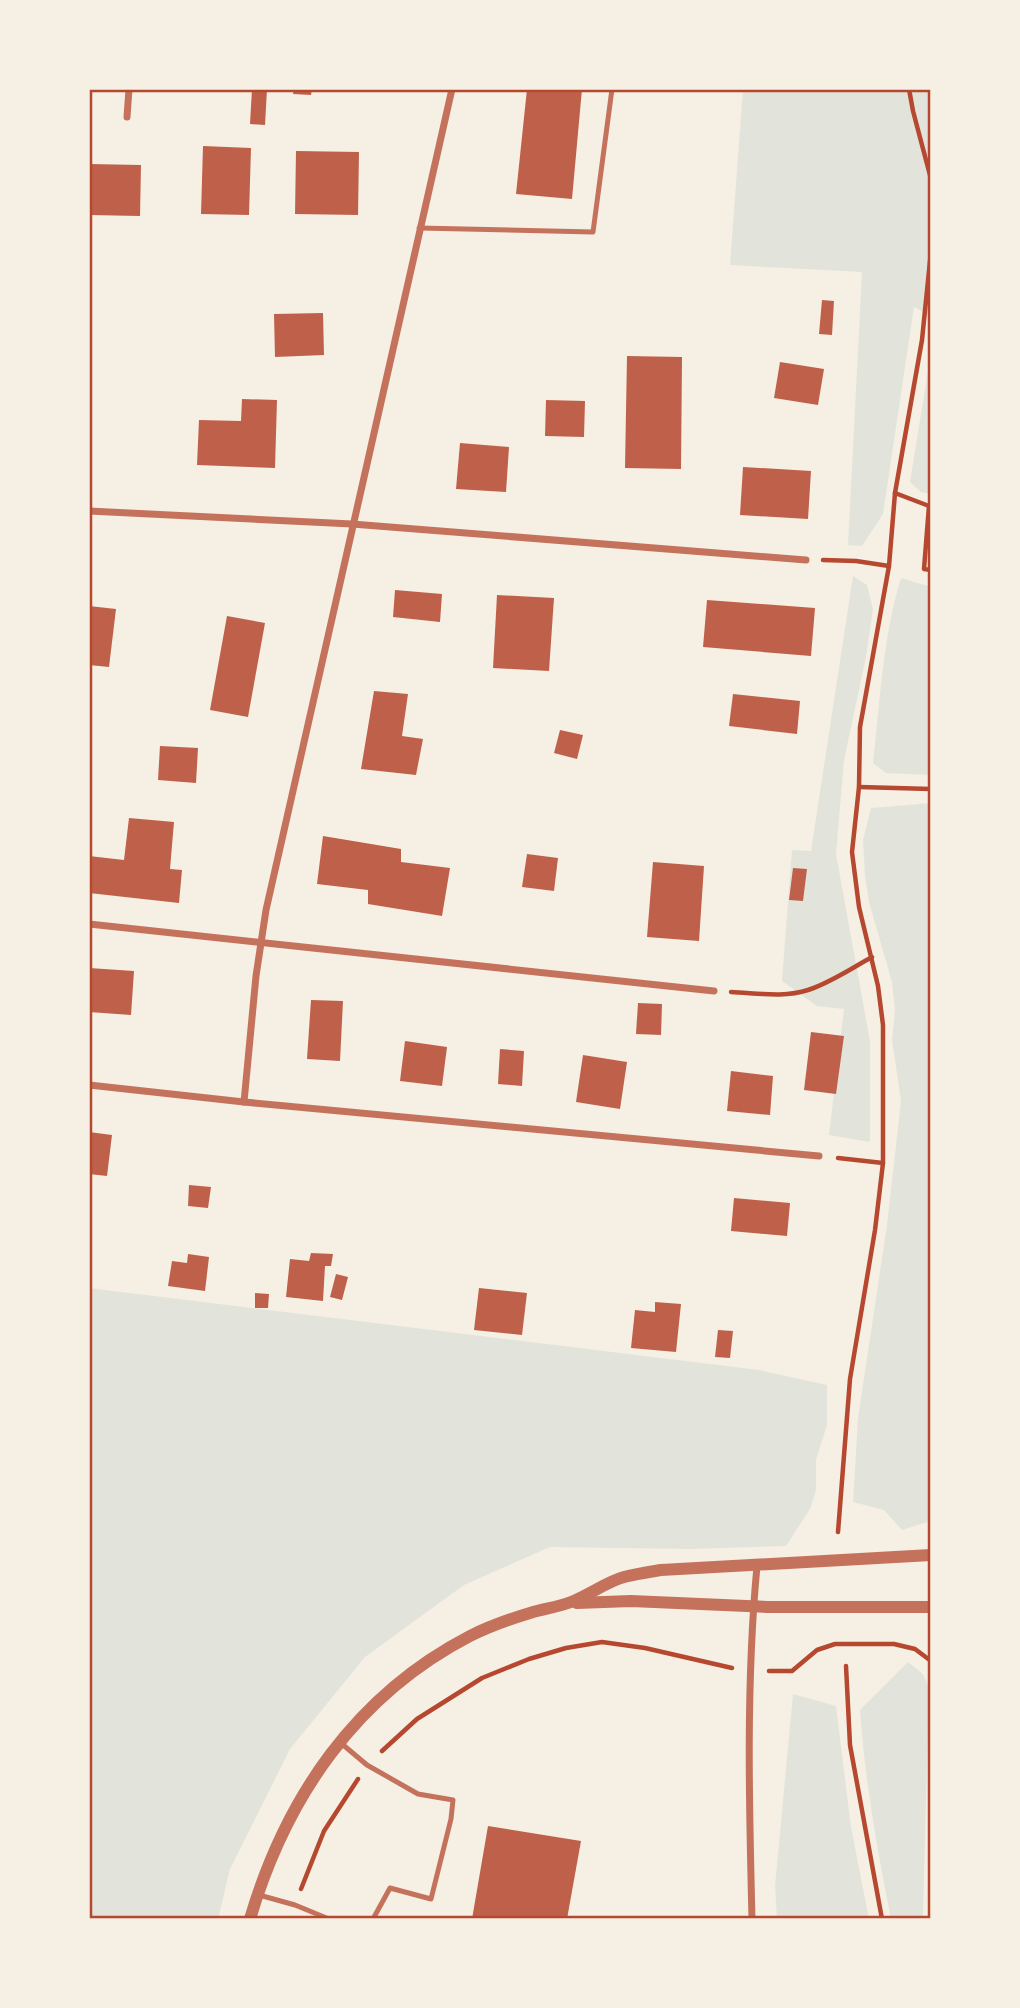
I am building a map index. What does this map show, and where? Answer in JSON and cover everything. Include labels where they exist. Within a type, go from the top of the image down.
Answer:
[{"type":"street","points":[[127,117],[129,89]]},
{"type":"street","points":[[244,1102],[260,942],[266,910],[452,89]]},
{"type":"street","points":[[89,511],[352,524],[806,560]]},
{"type":"street","points":[[89,924],[713,991]]},
{"type":"street","points":[[89,1085],[820,1156]]},
{"type":"street","points":[[250,1919],[280,1838],[304,1793],[339,1742],[379,1699],[426,1662],[472,1635],[526,1614],[569,1603],[622,1577],[661,1570],[931,1555]]},
{"type":"street","points":[[752,1919],[749,1819],[750,1672],[757,1566]]},
{"type":"street","points":[[569,1603],[631,1601],[753,1607],[931,1607]]},
{"type":"lane","points":[[419,228],[593,232],[612,89]]},
{"type":"lane","points":[[339,1742],[367,1765],[418,1794],[453,1800],[451,1819],[431,1899],[390,1888],[373,1919]]},
{"type":"lane","points":[[257,1895],[295,1905],[329,1919]]},
{"type":"path","points":[[909,89],[931,179]]},
{"type":"path","points":[[838,1532],[850,1380],[875,1230],[883,1163],[883,1025],[878,986],[859,907],[852,852],[859,787],[860,727],[889,566],[895,493],[922,340],[931,251]]},
{"type":"path","points":[[895,493],[929,506],[924,569],[931,570]]},
{"type":"path","points":[[806,560],[856,561],[889,566]]},
{"type":"path","points":[[859,787],[931,789]]},
{"type":"path","points":[[713,991],[794,993],[811,989],[872,957]]},
{"type":"path","points":[[820,1156],[883,1163]]},
{"type":"path","points":[[295,1905],[324,1831],[367,1765],[416,1718],[482,1678],[529,1659],[566,1648],[602,1642],[750,1672],[792,1671],[817,1650],[835,1644],[894,1644],[915,1649],[931,1661]]},
{"type":"path","points":[[846,1666],[850,1745],[882,1919]]},
{"type":"path","points":[[930,1919],[931,1911]]},
{"type":"shaded area","points":[[743,89],[931,89],[931,316],[914,307],[883,514],[862,546],[848,545],[862,272],[730,265]]},
{"type":"shaded area","points":[[931,352],[931,494],[921,492],[910,482]]},
{"type":"shaded area","points":[[853,576],[867,585],[873,609],[866,657],[844,760],[836,854],[870,1041],[870,1142],[829,1135],[844,1009],[817,1006],[782,981],[792,850],[811,851]]},
{"type":"shaded area","points":[[901,578],[931,587],[931,775],[886,773],[873,763],[886,646]]},
{"type":"shaded area","points":[[931,803],[931,1518],[927,1522],[902,1530],[884,1510],[853,1502],[858,1418],[887,1225],[901,1101],[892,1040],[895,1010],[892,982],[869,902],[863,840],[871,808]]},
{"type":"shaded area","points":[[89,1288],[759,1370],[827,1385],[827,1425],[816,1460],[816,1490],[810,1509],[786,1546],[690,1549],[550,1547],[464,1585],[365,1657],[290,1749],[230,1869],[218,1919],[89,1919]]},
{"type":"shaded area","points":[[908,1662],[923,1674],[929,1688],[923,1919],[891,1919],[872,1815],[860,1710]]},
{"type":"shaded area","points":[[793,1694],[836,1706],[851,1827],[869,1919],[777,1919],[775,1886]]},
{"type":"building","points":[[252,89],[267,89],[265,125],[250,124]]},
{"type":"building","points":[[294,89],[312,89],[311,95],[293,94]]},
{"type":"building","points":[[527,89],[582,89],[572,199],[516,194]]},
{"type":"building","points":[[203,146],[251,148],[249,215],[201,214]]},
{"type":"building","points":[[296,151],[359,152],[358,215],[295,214]]},
{"type":"building","points":[[89,164],[141,165],[140,216],[89,215]]},
{"type":"building","points":[[822,300],[834,301],[832,335],[819,334]]},
{"type":"building","points":[[323,313],[324,355],[275,357],[274,314]]},
{"type":"building","points":[[627,356],[682,357],[681,469],[625,468]]},
{"type":"building","points":[[780,362],[824,369],[818,405],[774,398]]},
{"type":"building","points":[[242,399],[277,400],[275,468],[197,465],[199,420],[241,421]]},
{"type":"building","points":[[546,400],[585,401],[584,437],[545,436]]},
{"type":"building","points":[[460,443],[509,447],[506,492],[456,489]]},
{"type":"building","points":[[743,467],[811,471],[808,519],[740,515]]},
{"type":"building","points":[[395,590],[442,594],[440,622],[393,617]]},
{"type":"building","points":[[497,595],[554,598],[549,671],[493,668]]},
{"type":"building","points":[[707,600],[815,608],[811,656],[703,647]]},
{"type":"building","points":[[89,606],[116,609],[109,667],[89,665]]},
{"type":"building","points":[[227,616],[265,623],[248,717],[210,710]]},
{"type":"building","points":[[374,691],[408,694],[402,736],[423,739],[416,775],[361,769]]},
{"type":"building","points":[[733,694],[800,701],[797,734],[729,726]]},
{"type":"building","points":[[560,730],[583,735],[577,759],[554,753]]},
{"type":"building","points":[[160,746],[198,748],[196,783],[158,780]]},
{"type":"building","points":[[129,818],[174,822],[170,869],[182,870],[179,903],[89,893],[89,856],[124,860]]},
{"type":"building","points":[[323,836],[401,849],[401,862],[450,868],[442,916],[368,904],[368,890],[317,884]]},
{"type":"building","points":[[527,854],[558,858],[554,891],[522,887]]},
{"type":"building","points":[[653,862],[704,866],[699,941],[647,937]]},
{"type":"building","points":[[793,868],[807,869],[803,901],[789,900]]},
{"type":"building","points":[[89,968],[134,971],[131,1015],[89,1012]]},
{"type":"building","points":[[311,1000],[343,1001],[340,1061],[307,1059]]},
{"type":"building","points":[[638,1003],[662,1004],[661,1035],[636,1034]]},
{"type":"building","points":[[811,1032],[844,1036],[836,1094],[804,1090]]},
{"type":"building","points":[[405,1041],[447,1047],[442,1086],[400,1081]]},
{"type":"building","points":[[500,1049],[524,1051],[522,1086],[498,1084]]},
{"type":"building","points":[[583,1055],[627,1062],[620,1109],[576,1102]]},
{"type":"building","points":[[731,1071],[773,1076],[770,1115],[727,1111]]},
{"type":"building","points":[[89,1132],[112,1135],[107,1176],[89,1174]]},
{"type":"building","points":[[189,1185],[211,1187],[208,1208],[188,1206]]},
{"type":"building","points":[[734,1198],[790,1203],[787,1236],[731,1231]]},
{"type":"building","points":[[311,1253],[333,1254],[331,1266],[325,1266],[323,1301],[286,1297],[290,1259],[309,1261]]},
{"type":"building","points":[[188,1254],[209,1257],[205,1291],[168,1286],[172,1261],[187,1263]]},
{"type":"building","points":[[336,1274],[348,1277],[342,1300],[330,1297]]},
{"type":"building","points":[[479,1288],[527,1293],[522,1335],[474,1330]]},
{"type":"building","points":[[255,1293],[269,1294],[268,1308],[255,1308]]},
{"type":"building","points":[[655,1302],[681,1304],[676,1352],[631,1348],[635,1310],[655,1312]]},
{"type":"building","points":[[718,1330],[733,1331],[730,1358],[715,1357]]},
{"type":"building","points":[[488,1826],[581,1841],[567,1919],[472,1919]]}]
